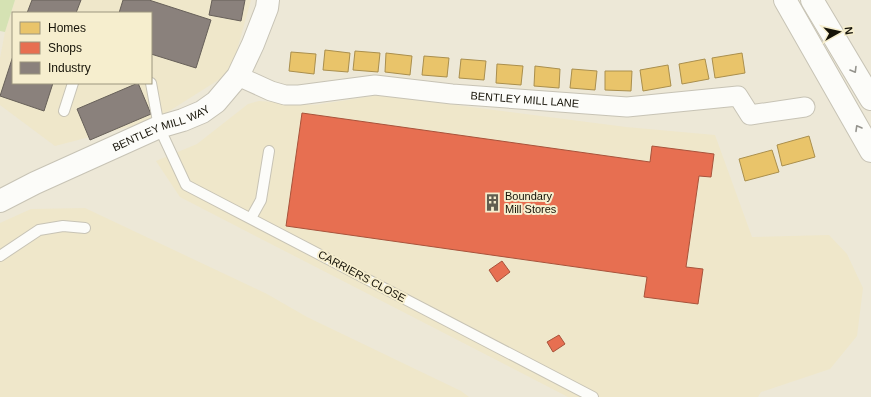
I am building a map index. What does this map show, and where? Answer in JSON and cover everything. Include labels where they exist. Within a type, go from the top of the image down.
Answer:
[{"type":"main road","name":"BENTLEY MILL WAY","points":[[0,201],[35,183],[159,127],[183,120],[202,112],[216,102],[238,76],[253,44],[268,0]]},
{"type":"main road","points":[[769,0],[844,105]]},
{"type":"main road","points":[[785,0],[871,151]]},
{"type":"main road","points":[[812,0],[871,99]]},
{"type":"street","name":"BENTLEY MILL LANE","points":[[238,76],[271,91],[285,95],[299,95],[375,85],[452,94],[627,107],[738,96],[750,115],[805,106]]},
{"type":"lane","points":[[64,112],[73,84]]},
{"type":"lane","name":"CARRIERS CLOSE","points":[[151,84],[159,127],[186,184],[593,397]]},
{"type":"lane","points":[[251,218],[261,200],[270,151]]},
{"type":"lane","points":[[0,256],[39,230],[63,226],[85,228]]},
{"type":"shaded area","points":[[15,0],[251,0],[231,72],[155,120],[55,146],[0,105],[0,58],[5,32]]},
{"type":"shaded area","points":[[379,95],[626,127],[715,135],[752,237],[829,235],[847,254],[863,288],[857,336],[830,369],[761,392],[758,397],[568,397],[180,197],[156,161],[197,144],[248,104],[259,101],[315,105]]},
{"type":"shaded area","points":[[85,208],[267,294],[307,317],[461,391],[469,397],[0,397],[0,223],[31,209]]},
{"type":"green space","points":[[0,0],[15,0],[5,32],[0,31]]},
{"type":"building: Homes","points":[[325,50],[350,53],[348,72],[323,70]]},
{"type":"building: Homes","points":[[355,51],[380,53],[378,72],[353,70]]},
{"type":"building: Homes","points":[[291,52],[316,54],[314,74],[289,71]]},
{"type":"building: Homes","points":[[386,53],[412,56],[410,75],[385,72]]},
{"type":"building: Homes","points":[[742,53],[745,73],[715,78],[712,58]]},
{"type":"building: Homes","points":[[424,56],[449,58],[447,77],[422,75]]},
{"type":"building: Homes","points":[[461,59],[486,61],[484,80],[459,78]]},
{"type":"building: Homes","points":[[705,59],[709,79],[682,84],[679,64]]},
{"type":"building: Homes","points":[[497,64],[523,66],[521,85],[496,83]]},
{"type":"building: Homes","points":[[668,65],[671,86],[643,91],[640,70]]},
{"type":"building: Homes","points":[[535,66],[560,69],[559,88],[534,86]]},
{"type":"building: Homes","points":[[572,69],[597,71],[595,90],[570,88]]},
{"type":"building: Homes","points":[[605,71],[632,71],[631,91],[605,90]]},
{"type":"building: Homes","points":[[809,136],[815,157],[782,166],[777,145]]},
{"type":"building: Homes","points":[[772,150],[779,172],[745,181],[739,159]]},
{"type":"building: Shops","name":"Boundary Mill Stores","points":[[302,113],[650,162],[652,146],[714,154],[711,177],[699,176],[686,267],[703,269],[698,304],[644,297],[647,277],[286,226]]},
{"type":"building: Shops","points":[[502,261],[510,272],[497,282],[489,270]]},
{"type":"building: Shops","points":[[559,335],[565,344],[553,352],[547,342]]},
{"type":"building: Industry","points":[[32,0],[81,0],[76,12],[27,12]]},
{"type":"building: Industry","points":[[123,0],[149,0],[211,20],[196,68],[152,54],[152,12],[119,12]]},
{"type":"building: Industry","points":[[212,0],[245,0],[241,21],[209,15]]},
{"type":"building: Industry","points":[[12,59],[12,84],[53,84],[44,111],[0,96]]},
{"type":"building: Industry","points":[[138,84],[151,114],[90,140],[77,109]]},
{"type":"place","name":"Boundary Mill Stores","points":[[492,202]]}]
